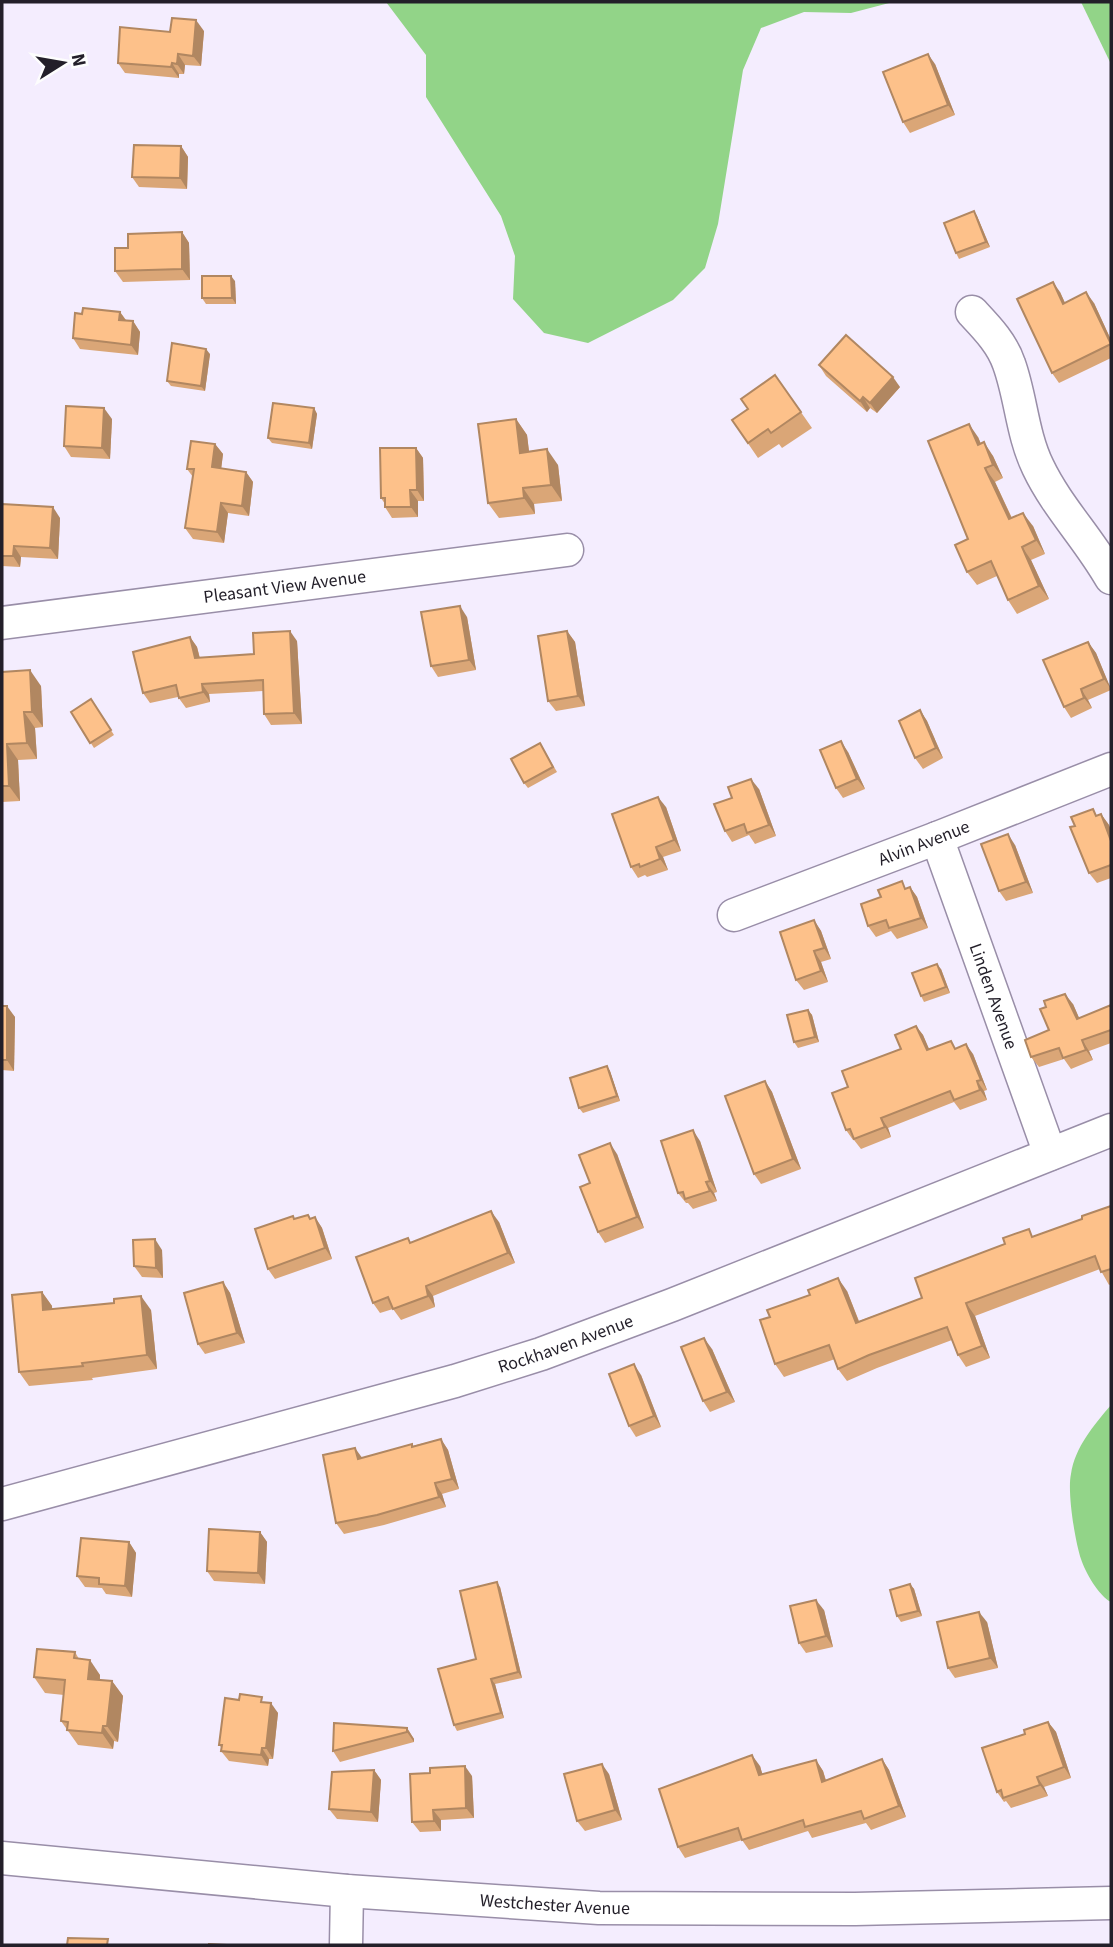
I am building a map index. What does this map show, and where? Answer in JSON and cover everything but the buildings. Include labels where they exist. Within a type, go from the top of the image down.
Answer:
[{"type":"street","points":[[972,312],[994,336],[1009,363],[1025,430],[1037,466],[1111,578]]},
{"type":"street","name":"Pleasant View Avenue","points":[[2,623],[568,550]]},
{"type":"street","name":"Alvin Avenue","points":[[734,915],[1111,769]]},
{"type":"street","name":"Linden Avenue","points":[[937,838],[1050,1154]]},
{"type":"street","name":"Rockhaven Avenue","points":[[2,1504],[455,1381],[541,1354],[672,1305],[1111,1130]]},
{"type":"street","name":"Westchester Avenue","points":[[2,1858],[347,1891],[599,1908],[855,1909],[1111,1903]]},
{"type":"street","points":[[345,1945],[347,1891]]},
{"type":"green space","points":[[386,2],[893,2],[851,13],[804,12],[761,28],[743,70],[718,224],[705,268],[673,300],[588,343],[544,333],[513,299],[515,256],[501,216],[426,97],[426,55]]},
{"type":"green space","points":[[1081,2],[1111,2],[1111,63],[1110,62]]},
{"type":"green space","points":[[1111,1405],[1111,1602],[1097,1589],[1083,1564],[1074,1529],[1070,1482],[1073,1464],[1081,1446]]}]
